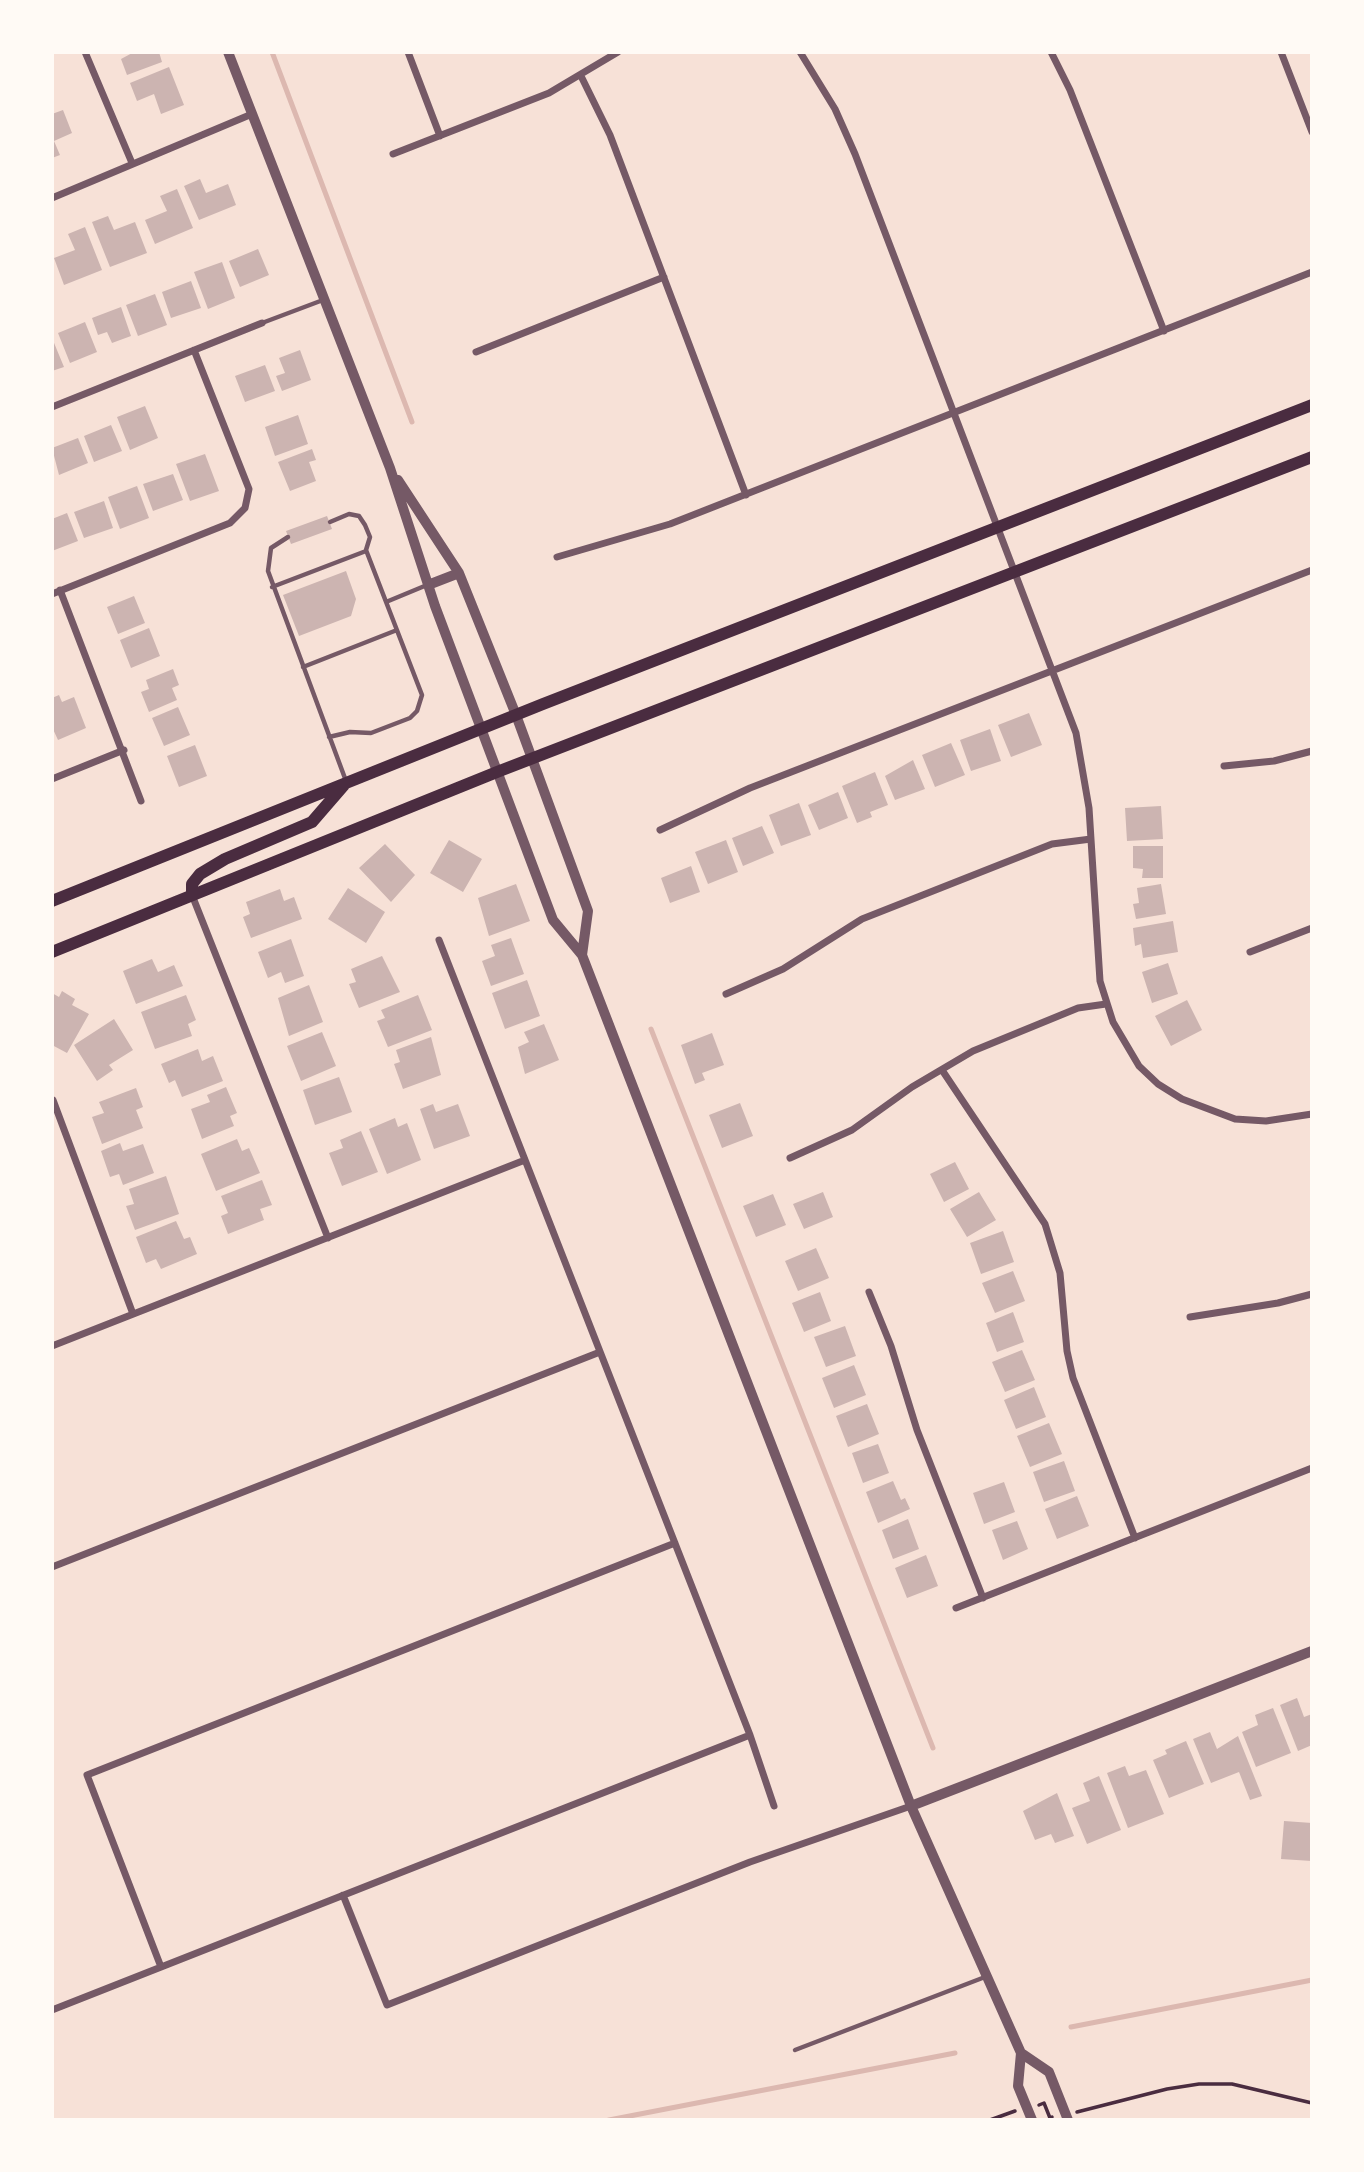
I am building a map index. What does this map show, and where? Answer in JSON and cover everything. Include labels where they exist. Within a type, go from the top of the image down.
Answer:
[{"type":"main road","points":[[52,901],[482,728],[1311,405]]},
{"type":"main road","points":[[52,952],[497,772],[1311,457]]},
{"type":"main road","points":[[192,895],[192,884],[200,874],[225,859],[312,822],[346,782]]},
{"type":"street","points":[[85,52],[132,163]]},
{"type":"street","points":[[228,52],[390,468],[428,585],[553,920],[582,955],[911,1806],[1021,2053],[1018,2086],[1032,2119]]},
{"type":"street","points":[[408,52],[440,136]]},
{"type":"street","points":[[393,154],[549,93],[618,52]]},
{"type":"street","points":[[800,52],[835,109],[855,154],[1054,670],[1084,764],[1100,981],[1106,1004],[1124,1043],[1139,1066],[1158,1084],[1182,1099],[1236,1119],[1266,1121],[1311,1114]]},
{"type":"street","points":[[1051,52],[1070,90],[1164,331]]},
{"type":"street","points":[[1281,52],[1311,132]]},
{"type":"street","points":[[581,76],[610,135],[746,495]]},
{"type":"street","points":[[52,198],[252,114]]},
{"type":"street","points":[[557,557],[670,524],[1311,272]]},
{"type":"street","points":[[475,352],[664,277]]},
{"type":"street","points":[[52,407],[262,323]]},
{"type":"street","points":[[141,801],[124,750],[56,592],[230,523],[246,508],[249,489],[194,350]]},
{"type":"street","points":[[390,468],[459,573],[516,715],[530,760],[588,911],[582,955]]},
{"type":"street","points":[[660,830],[750,788],[1311,570]]},
{"type":"street","points":[[428,585],[459,573]]},
{"type":"street","points":[[52,779],[124,750]]},
{"type":"street","points":[[1224,766],[1274,761],[1311,751]]},
{"type":"street","points":[[726,994],[783,969],[862,919],[1052,844],[1091,839]]},
{"type":"street","points":[[192,895],[328,1238]]},
{"type":"street","points":[[1250,952],[1311,928]]},
{"type":"street","points":[[439,940],[750,1735],[774,1806]]},
{"type":"street","points":[[790,1158],[852,1130],[973,1051],[1078,1008],[1106,1004]]},
{"type":"street","points":[[942,1070],[1045,1224],[1064,1294],[1067,1351],[1073,1378],[1135,1538]]},
{"type":"street","points":[[52,1100],[133,1314]]},
{"type":"street","points":[[52,1346],[525,1160]]},
{"type":"street","points":[[869,1292],[891,1346],[917,1430],[983,1598]]},
{"type":"street","points":[[1190,1317],[1311,1294]]},
{"type":"street","points":[[52,1567],[600,1352]]},
{"type":"street","points":[[956,1608],[1311,1468]]},
{"type":"street","points":[[161,1967],[87,1775],[675,1543]]},
{"type":"street","points":[[344,1895],[387,2005],[750,1862],[911,1806],[1311,1651]]},
{"type":"street","points":[[52,2010],[750,1735]]},
{"type":"street","points":[[1021,2053],[1049,2072],[1068,2119]]},
{"type":"lane","points":[[262,323],[323,300]]},
{"type":"lane","points":[[329,737],[350,732],[371,733],[418,711],[422,695],[366,550],[370,537],[359,516],[349,514],[330,522]]},
{"type":"lane","points":[[288,537],[271,548],[268,571],[346,782]]},
{"type":"lane","points":[[272,587],[366,550]]},
{"type":"lane","points":[[386,602],[428,585]]},
{"type":"lane","points":[[303,667],[397,630]]},
{"type":"lane","points":[[795,2050],[989,1976]]},
{"type":"path","points":[[1080,2112],[1167,2089],[1199,2084],[1232,2084],[1311,2103]]},
{"type":"path","points":[[1040,2105],[1044,2103],[1049,2118],[1054,2117]]},
{"type":"path","points":[[990,2119],[1012,2112]]},
{"type":"building","points":[[134,52],[159,52],[162,62],[127,75],[121,59]]},
{"type":"building","points":[[169,67],[184,105],[161,114],[154,94],[137,101],[130,83]]},
{"type":"building","points":[[63,110],[72,133],[54,141],[60,155],[52,158],[52,114]]},
{"type":"building","points":[[200,179],[206,193],[228,184],[236,205],[199,220],[184,186]]},
{"type":"building","points":[[177,189],[193,228],[155,244],[145,220],[167,211],[160,196]]},
{"type":"building","points":[[108,216],[114,230],[135,222],[147,253],[110,267],[92,222]]},
{"type":"building","points":[[85,227],[102,270],[64,285],[54,258],[75,250],[68,234]]},
{"type":"building","points":[[258,249],[269,275],[240,287],[229,261]]},
{"type":"building","points":[[222,262],[235,298],[208,309],[194,272]]},
{"type":"building","points":[[191,281],[201,308],[171,318],[162,292]]},
{"type":"building","points":[[155,294],[167,325],[138,336],[126,305]]},
{"type":"building","points":[[121,307],[131,336],[112,343],[107,332],[98,335],[92,318]]},
{"type":"building","points":[[85,322],[97,352],[70,363],[58,333]]},
{"type":"building","points":[[52,338],[64,367],[52,371]]},
{"type":"building","points":[[300,350],[311,380],[282,391],[276,376],[285,373],[279,358]]},
{"type":"building","points":[[265,365],[275,391],[245,402],[235,376]]},
{"type":"building","points":[[145,406],[158,438],[130,450],[117,417]]},
{"type":"building","points":[[298,415],[308,444],[275,456],[265,427]]},
{"type":"building","points":[[111,425],[122,451],[94,462],[84,436]]},
{"type":"building","points":[[78,438],[88,463],[59,475],[52,448]]},
{"type":"building","points":[[312,449],[316,460],[309,462],[316,481],[290,491],[278,462]]},
{"type":"building","points":[[205,454],[219,491],[190,501],[176,464]]},
{"type":"building","points":[[173,474],[183,500],[153,511],[143,484]]},
{"type":"building","points":[[137,486],[149,518],[120,529],[108,497]]},
{"type":"building","points":[[104,501],[113,528],[84,538],[74,512]]},
{"type":"building","points":[[67,513],[78,541],[52,551],[52,519]]},
{"type":"building","points":[[327,516],[332,529],[291,544],[286,531]]},
{"type":"building","points":[[346,571],[356,599],[351,616],[299,636],[283,595]]},
{"type":"building","points":[[134,596],[145,623],[118,634],[107,607]]},
{"type":"building","points":[[149,628],[160,656],[131,668],[120,640]]},
{"type":"building","points":[[173,669],[179,685],[172,688],[177,700],[149,712],[141,692],[149,689],[146,680]]},
{"type":"building","points":[[59,695],[62,702],[74,697],[86,728],[58,740],[52,727],[52,698]]},
{"type":"building","points":[[178,707],[190,735],[164,746],[152,718]]},
{"type":"building","points":[[1029,713],[1042,745],[1011,757],[998,725]]},
{"type":"building","points":[[990,729],[1001,761],[971,771],[960,740]]},
{"type":"building","points":[[951,743],[965,775],[935,787],[922,755]]},
{"type":"building","points":[[195,745],[207,776],[179,787],[167,756]]},
{"type":"building","points":[[913,760],[925,789],[895,800],[885,776]]},
{"type":"building","points":[[875,772],[888,805],[870,812],[872,817],[857,823],[842,786]]},
{"type":"building","points":[[838,792],[848,818],[819,830],[808,805]]},
{"type":"building","points":[[799,803],[811,835],[781,846],[769,815]]},
{"type":"building","points":[[1161,806],[1163,839],[1127,841],[1125,808]]},
{"type":"building","points":[[762,826],[774,853],[743,866],[732,838]]},
{"type":"building","points":[[449,840],[482,859],[463,892],[430,873]]},
{"type":"building","points":[[726,840],[738,872],[708,884],[695,852]]},
{"type":"building","points":[[385,844],[415,875],[391,902],[359,868]]},
{"type":"building","points":[[1133,846],[1163,846],[1163,878],[1142,878],[1143,869],[1133,868]]},
{"type":"building","points":[[691,866],[700,892],[670,903],[661,878]]},
{"type":"building","points":[[516,884],[530,921],[489,936],[478,898]]},
{"type":"building","points":[[1161,884],[1166,914],[1136,919],[1133,904],[1139,903],[1137,888]]},
{"type":"building","points":[[348,888],[385,912],[366,943],[328,919]]},
{"type":"building","points":[[280,889],[284,901],[294,897],[302,919],[251,938],[243,917],[250,914],[246,902]]},
{"type":"building","points":[[1173,921],[1178,952],[1143,958],[1141,944],[1135,946],[1133,928]]},
{"type":"building","points":[[511,938],[524,974],[491,986],[482,961],[495,956],[491,945]]},
{"type":"building","points":[[291,939],[304,976],[285,983],[281,972],[268,978],[258,952]]},
{"type":"building","points":[[382,956],[400,992],[359,1008],[349,984],[356,982],[351,969]]},
{"type":"building","points":[[152,959],[158,972],[174,965],[183,986],[136,1004],[123,971]]},
{"type":"building","points":[[1168,963],[1178,994],[1152,1003],[1142,972]]},
{"type":"building","points":[[527,980],[540,1016],[505,1029],[492,993]]},
{"type":"building","points":[[309,985],[323,1022],[289,1036],[278,998]]},
{"type":"building","points":[[62,991],[75,999],[72,1005],[89,1014],[67,1053],[52,1045],[52,993],[59,997]]},
{"type":"building","points":[[186,995],[196,1020],[188,1024],[192,1036],[155,1049],[141,1012]]},
{"type":"building","points":[[418,995],[432,1030],[388,1047],[377,1021],[385,1018],[381,1010]]},
{"type":"building","points":[[1187,1000],[1202,1030],[1171,1046],[1155,1016]]},
{"type":"building","points":[[114,1019],[133,1050],[109,1065],[113,1070],[97,1081],[74,1045]]},
{"type":"building","points":[[544,1024],[559,1060],[525,1074],[518,1047],[529,1042],[524,1032]]},
{"type":"building","points":[[322,1032],[336,1066],[301,1081],[287,1046]]},
{"type":"building","points":[[712,1033],[724,1065],[702,1073],[705,1080],[695,1084],[681,1045]]},
{"type":"building","points":[[431,1037],[441,1075],[403,1089],[394,1064],[400,1062],[396,1050]]},
{"type":"building","points":[[198,1049],[202,1061],[213,1056],[223,1081],[182,1097],[175,1080],[169,1083],[161,1064]]},
{"type":"building","points":[[339,1077],[352,1112],[315,1125],[303,1090]]},
{"type":"building","points":[[226,1087],[237,1113],[230,1116],[234,1126],[202,1139],[191,1109],[210,1102],[207,1095]]},
{"type":"building","points":[[136,1088],[143,1107],[136,1110],[143,1128],[102,1144],[92,1117],[104,1113],[99,1102]]},
{"type":"building","points":[[740,1103],[753,1136],[722,1148],[709,1115]]},
{"type":"building","points":[[433,1104],[436,1112],[458,1104],[470,1136],[434,1149],[420,1109]]},
{"type":"building","points":[[395,1118],[398,1127],[407,1123],[421,1160],[387,1174],[369,1129]]},
{"type":"building","points":[[361,1131],[378,1172],[342,1186],[329,1153],[343,1148],[340,1140]]},
{"type":"building","points":[[237,1139],[242,1151],[249,1148],[260,1173],[216,1191],[201,1154]]},
{"type":"building","points":[[120,1143],[123,1151],[143,1144],[154,1173],[123,1185],[119,1174],[110,1177],[101,1151]]},
{"type":"building","points":[[955,1162],[969,1189],[944,1202],[930,1174]]},
{"type":"building","points":[[166,1176],[179,1214],[135,1230],[126,1206],[134,1204],[129,1189]]},
{"type":"building","points":[[262,1180],[272,1205],[260,1209],[264,1220],[228,1234],[221,1216],[228,1213],[221,1196]]},
{"type":"building","points":[[823,1192],[833,1217],[804,1229],[793,1204]]},
{"type":"building","points":[[979,1192],[996,1220],[967,1237],[950,1209]]},
{"type":"building","points":[[773,1194],[786,1225],[756,1237],[743,1206]]},
{"type":"building","points":[[176,1221],[184,1239],[190,1237],[197,1254],[161,1269],[156,1259],[146,1263],[136,1237]]},
{"type":"building","points":[[1003,1231],[1014,1262],[981,1274],[970,1243]]},
{"type":"building","points":[[816,1248],[829,1278],[798,1291],[785,1261]]},
{"type":"building","points":[[1013,1271],[1025,1301],[995,1313],[982,1283]]},
{"type":"building","points":[[820,1292],[831,1321],[804,1332],[792,1303]]},
{"type":"building","points":[[1013,1312],[1024,1342],[997,1352],[986,1323]]},
{"type":"building","points":[[845,1326],[856,1356],[826,1367],[814,1337]]},
{"type":"building","points":[[1022,1350],[1035,1380],[1005,1392],[992,1362]]},
{"type":"building","points":[[854,1365],[866,1395],[834,1408],[822,1378]]},
{"type":"building","points":[[1034,1387],[1046,1417],[1016,1429],[1004,1400]]},
{"type":"building","points":[[867,1404],[879,1434],[848,1447],[836,1416]]},
{"type":"building","points":[[1049,1423],[1062,1454],[1030,1467],[1017,1436]]},
{"type":"building","points":[[878,1444],[889,1473],[863,1483],[852,1453]]},
{"type":"building","points":[[1064,1461],[1075,1491],[1044,1502],[1033,1472]]},
{"type":"building","points":[[893,1481],[901,1500],[905,1498],[910,1509],[878,1523],[866,1492]]},
{"type":"building","points":[[1004,1482],[1015,1512],[984,1524],[973,1493]]},
{"type":"building","points":[[1077,1496],[1089,1526],[1057,1539],[1045,1509]]},
{"type":"building","points":[[908,1519],[919,1549],[893,1559],[882,1530]]},
{"type":"building","points":[[1017,1521],[1028,1549],[1003,1560],[992,1530]]},
{"type":"building","points":[[926,1555],[938,1586],[907,1598],[895,1568]]},
{"type":"building","points":[[1297,1698],[1304,1717],[1312,1714],[1312,1745],[1298,1751],[1280,1705]]},
{"type":"building","points":[[1273,1708],[1291,1753],[1256,1767],[1242,1732],[1258,1725],[1255,1715]]},
{"type":"building","points":[[1210,1732],[1217,1749],[1238,1736],[1262,1796],[1250,1800],[1239,1772],[1211,1783],[1193,1739]]},
{"type":"building","points":[[1186,1741],[1204,1784],[1169,1798],[1153,1760],[1167,1754],[1165,1750]]},
{"type":"building","points":[[1125,1766],[1129,1776],[1146,1770],[1164,1814],[1128,1828],[1107,1773]]},
{"type":"building","points":[[1099,1776],[1121,1830],[1087,1844],[1072,1808],[1090,1801],[1083,1783]]},
{"type":"building","points":[[1057,1793],[1074,1836],[1055,1843],[1051,1834],[1035,1840],[1023,1811]]},
{"type":"building","points":[[1284,1821],[1312,1823],[1312,1861],[1281,1859]]},
{"type":"waterway","points":[[272,52],[412,422]]},
{"type":"waterway","points":[[651,1029],[933,1748]]},
{"type":"waterway","points":[[1071,2027],[1312,1980]]},
{"type":"waterway","points":[[609,2120],[955,2053]]}]
